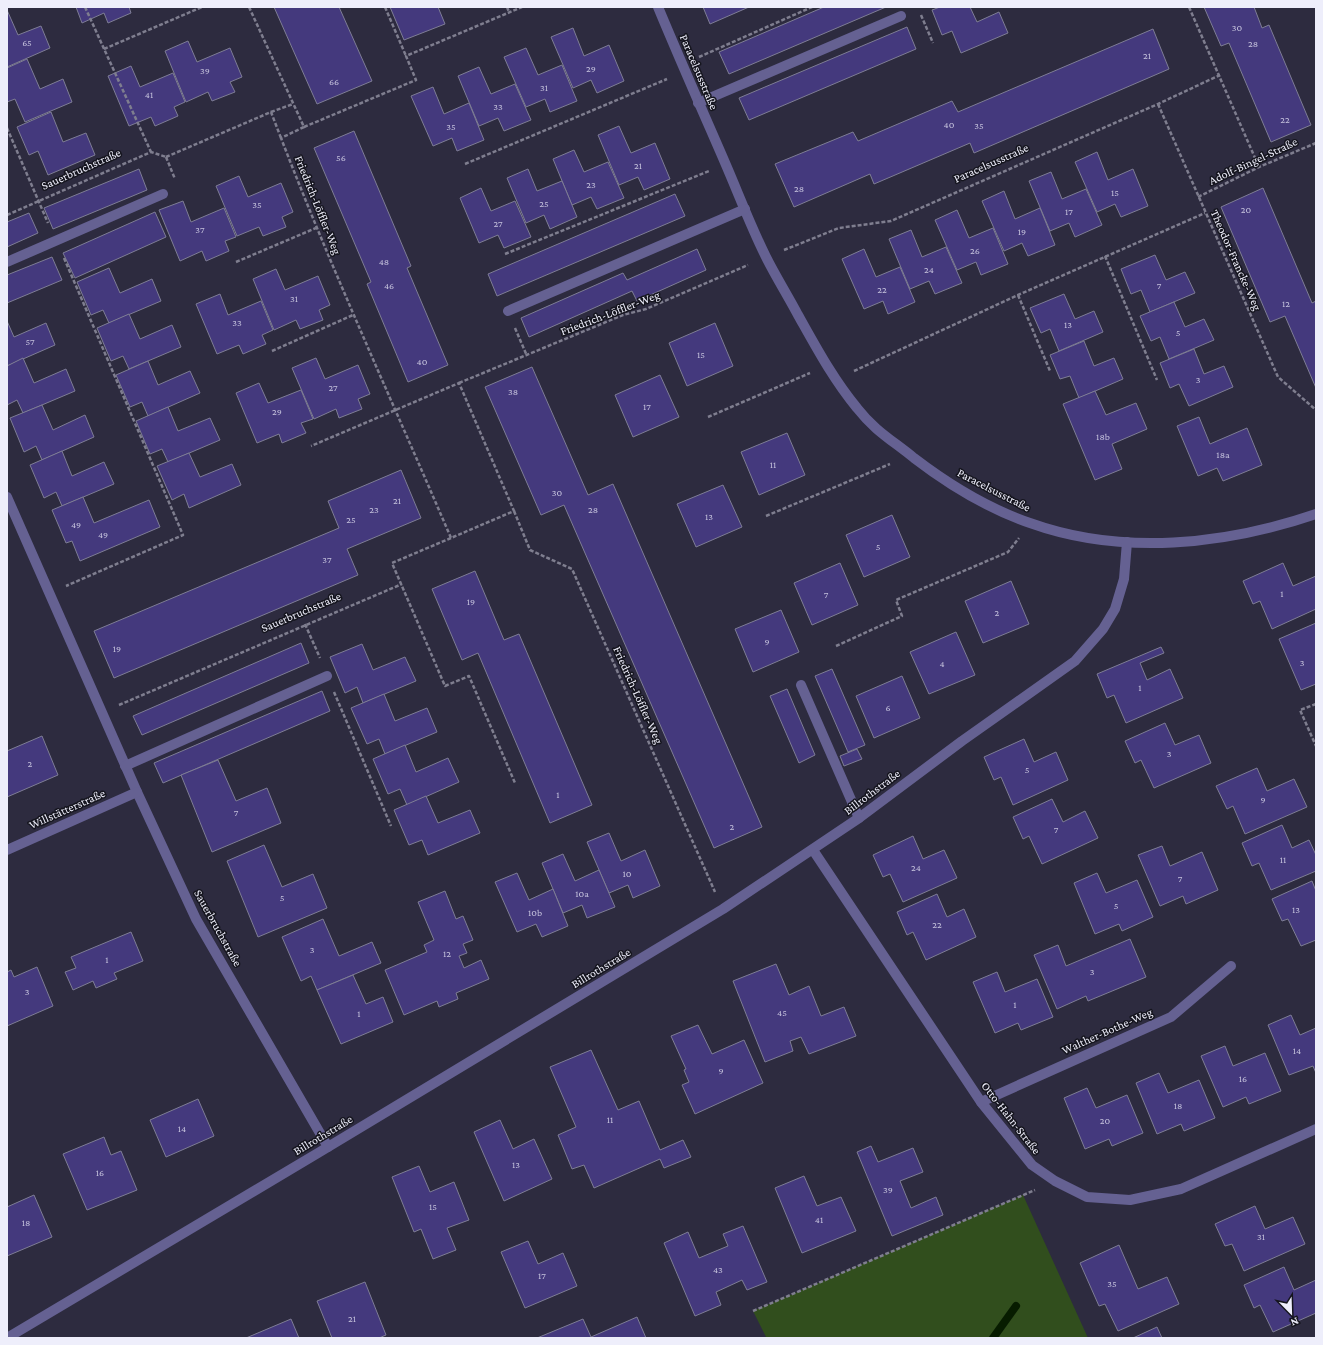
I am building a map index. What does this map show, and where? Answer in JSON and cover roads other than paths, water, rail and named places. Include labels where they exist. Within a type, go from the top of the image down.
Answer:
[{"type":"street","name":"Paracelsusstraße","points":[[658,7],[698,103],[766,258],[835,380],[858,410],[880,434],[936,475],[974,498],[1030,523],[1076,535],[1127,542],[1167,543],[1240,535],[1284,525],[1316,514]]},
{"type":"street","points":[[698,103],[901,16]]},
{"type":"street","points":[[7,262],[163,194]]},
{"type":"street","points":[[508,311],[745,210]]},
{"type":"street","name":"Sauerbruchstraße","points":[[7,497],[9,508],[125,766],[196,919],[328,1147]]},
{"type":"street","name":"Billrothstraße","points":[[7,1338],[723,909],[859,818],[962,741],[1075,661],[1103,629],[1115,609],[1124,579],[1127,542]]},
{"type":"street","points":[[125,766],[327,676]]},
{"type":"street","points":[[801,685],[859,818]]},
{"type":"street","name":"Willstätterstraße","points":[[7,850],[137,792]]},
{"type":"street","name":"Otto-Hahn-Straße","points":[[813,850],[981,1102],[1032,1165],[1055,1181],[1087,1197],[1130,1200],[1181,1189],[1316,1129]]},
{"type":"street","name":"Walther-Bothe-Weg","points":[[981,1102],[1171,1017],[1231,966]]},
{"type":"waterway","points":[[993,1338],[1016,1306]]}]
